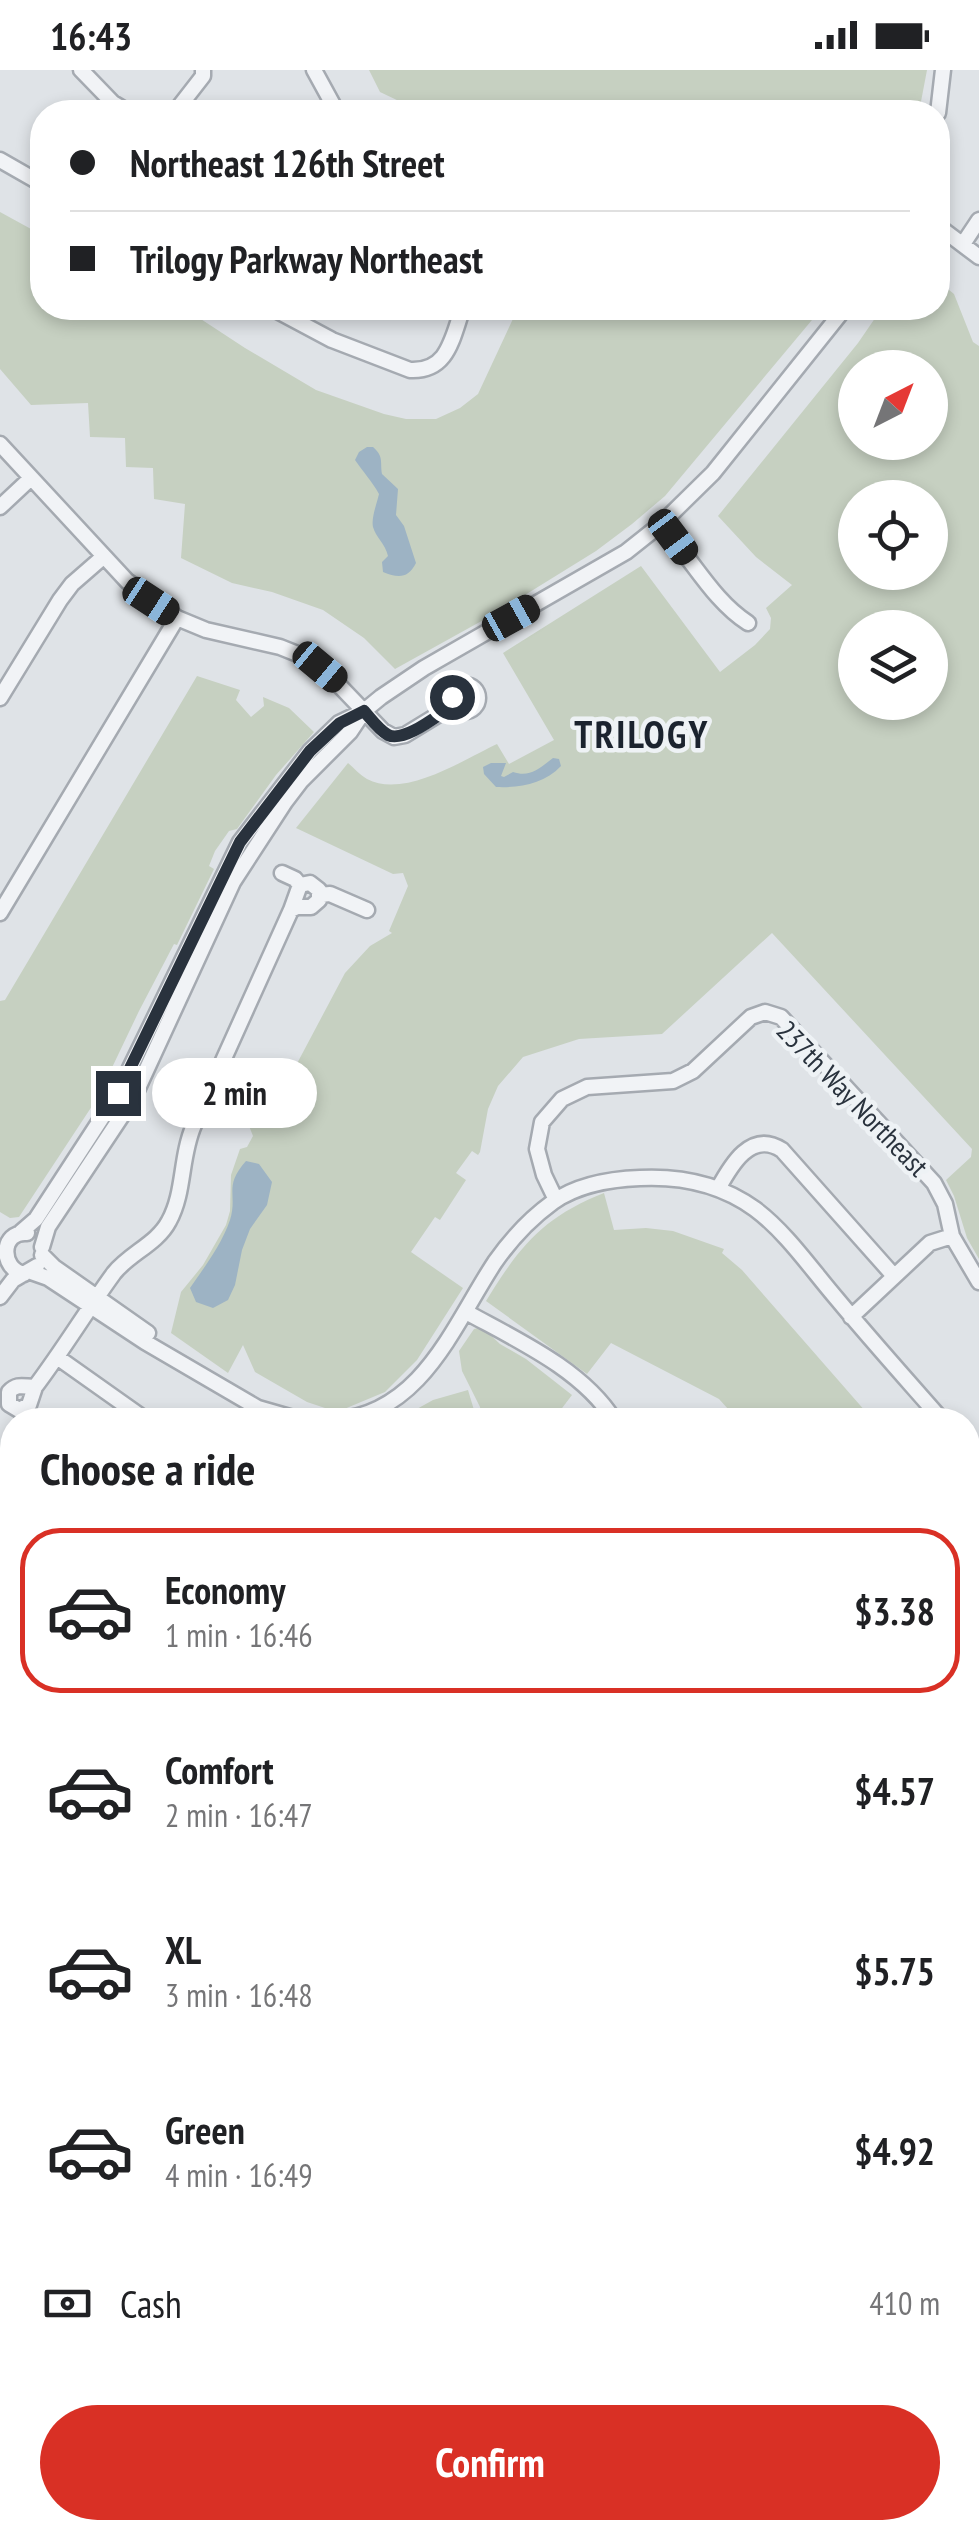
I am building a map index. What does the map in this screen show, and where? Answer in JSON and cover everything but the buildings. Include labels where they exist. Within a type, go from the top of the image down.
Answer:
[{"type":"street","points":[[81,70],[111,100]]},
{"type":"street","points":[[185,100],[204,76],[204,70]]},
{"type":"street","points":[[314,70],[330,100]]},
{"type":"street","points":[[940,100],[943,70]]},
{"type":"street","points":[[0,160],[30,177]]},
{"type":"street","points":[[963,244],[979,220]]},
{"type":"street","points":[[950,235],[979,257]]},
{"type":"street","points":[[294,320],[332,340],[410,370],[424,370],[446,355],[459,320]]},
{"type":"street","points":[[95,1302],[48,1278],[10,1270],[1,1259],[4,1241],[12,1231],[36,1218],[118,1093],[240,842],[310,751],[340,723],[364,711],[424,668],[610,562],[660,525],[713,472],[834,320]]},
{"type":"street","points":[[0,444],[103,557],[139,591],[177,618],[206,630],[280,647],[305,657],[394,737],[454,705]]},
{"type":"street","points":[[0,507],[31,478]]},
{"type":"street","points":[[660,525],[729,610],[748,623]]},
{"type":"street","points":[[0,698],[60,600],[103,557]]},
{"type":"street","points":[[0,913],[177,618]]},
{"type":"street","points":[[0,1296],[12,1280],[40,1262],[48,1227],[133,1099],[234,882],[285,802],[350,732],[364,711]]},
{"type":"street","points":[[282,872],[300,885]]},
{"type":"street","points":[[26,1408],[35,1386],[126,1260],[160,1235],[168,1224],[178,1197],[187,1141],[291,910],[296,891],[300,885],[310,883],[319,890],[319,900],[311,907],[291,910]]},
{"type":"street","points":[[320,895],[330,894],[367,910]]},
{"type":"street","name":"237th Way Northeast","points":[[556,1200],[536,1150],[542,1122],[562,1099],[587,1086],[682,1078],[752,1018],[765,1012],[781,1016],[934,1183],[945,1204],[952,1236],[979,1282]]},
{"type":"street","points":[[718,1189],[734,1162],[748,1148],[773,1144],[894,1276]]},
{"type":"street","points":[[378,1408],[401,1395],[430,1367],[517,1234],[556,1200],[600,1183],[632,1178],[679,1179],[718,1189],[757,1210],[931,1408]]},
{"type":"street","points":[[12,1231],[33,1236],[54,1268],[95,1302],[258,1408]]},
{"type":"street","points":[[851,1317],[930,1242],[952,1236]]},
{"type":"street","points":[[466,1312],[580,1381],[607,1408]]},
{"type":"street","points":[[58,1357],[129,1408]]},
{"type":"green space","points":[[369,70],[927,70],[921,100],[397,100],[380,92]]},
{"type":"green space","points":[[0,212],[30,228],[30,320],[202,320],[316,390],[406,419],[436,419],[478,394],[512,320],[812,320],[665,496],[632,524],[496,613],[395,669],[364,638],[323,610],[232,583],[181,558],[185,504],[154,499],[153,468],[126,467],[125,438],[90,437],[88,403],[31,405],[0,369]]},
{"type":"green space","points":[[950,291],[973,342],[979,346],[979,1259],[946,1180],[971,1157],[972,1149],[772,933],[662,1034],[579,1039],[523,1057],[498,1086],[488,1109],[480,1152],[478,1155],[472,1151],[456,1173],[466,1180],[440,1220],[435,1217],[411,1252],[463,1288],[417,1360],[385,1392],[347,1408],[325,1408],[255,1372],[243,1345],[228,1373],[171,1333],[181,1292],[203,1265],[226,1225],[231,1175],[240,1149],[247,1147],[253,1136],[249,1126],[283,1071],[292,1073],[345,973],[370,946],[392,933],[389,931],[408,886],[403,873],[393,874],[296,828],[348,763],[367,779],[398,784],[433,775],[497,744],[509,764],[554,740],[503,653],[641,566],[720,672],[755,645],[770,629],[771,618],[766,608],[792,585],[756,557],[718,516],[838,368],[838,460],[948,460],[948,350],[852,350],[874,320],[950,320]]},
{"type":"green space","points":[[197,676],[240,690],[236,700],[251,717],[264,706],[263,697],[289,708],[314,732],[215,851],[209,866],[214,869],[98,1097],[19,1217],[10,1218],[0,1212],[0,1001],[5,1000]]},
{"type":"green space","points":[[604,1193],[614,1230],[673,1231],[724,1249],[722,1253],[742,1270],[863,1408],[727,1408],[719,1399],[611,1343],[587,1374],[486,1301],[534,1236],[583,1202]]},
{"type":"green space","points":[[482,1327],[572,1395],[562,1408],[480,1408],[462,1371],[459,1351],[474,1329]]},
{"type":"green space","points":[[468,1390],[473,1408],[419,1408]]},
{"type":"water","points":[[367,447],[373,447],[379,454],[382,474],[398,489],[396,515],[404,526],[416,563],[402,576],[383,572],[382,562],[388,556],[373,523],[379,494],[355,460]]},
{"type":"water","points":[[553,758],[559,759],[561,766],[531,784],[496,787],[484,774],[483,767],[491,763],[506,763],[501,776],[504,777],[513,772],[530,773]]},
{"type":"water","points":[[246,1161],[259,1164],[272,1182],[267,1205],[250,1229],[228,1300],[213,1308],[196,1302],[190,1288],[226,1229],[232,1211],[233,1184]]},
{"type":"district","name":"TRILOGY","points":[[642,733]]},
{"type":"route","points":[[118,1093],[227,864],[258,815],[310,751],[340,723],[364,711],[388,734],[406,736],[454,705],[452,697]]}]
